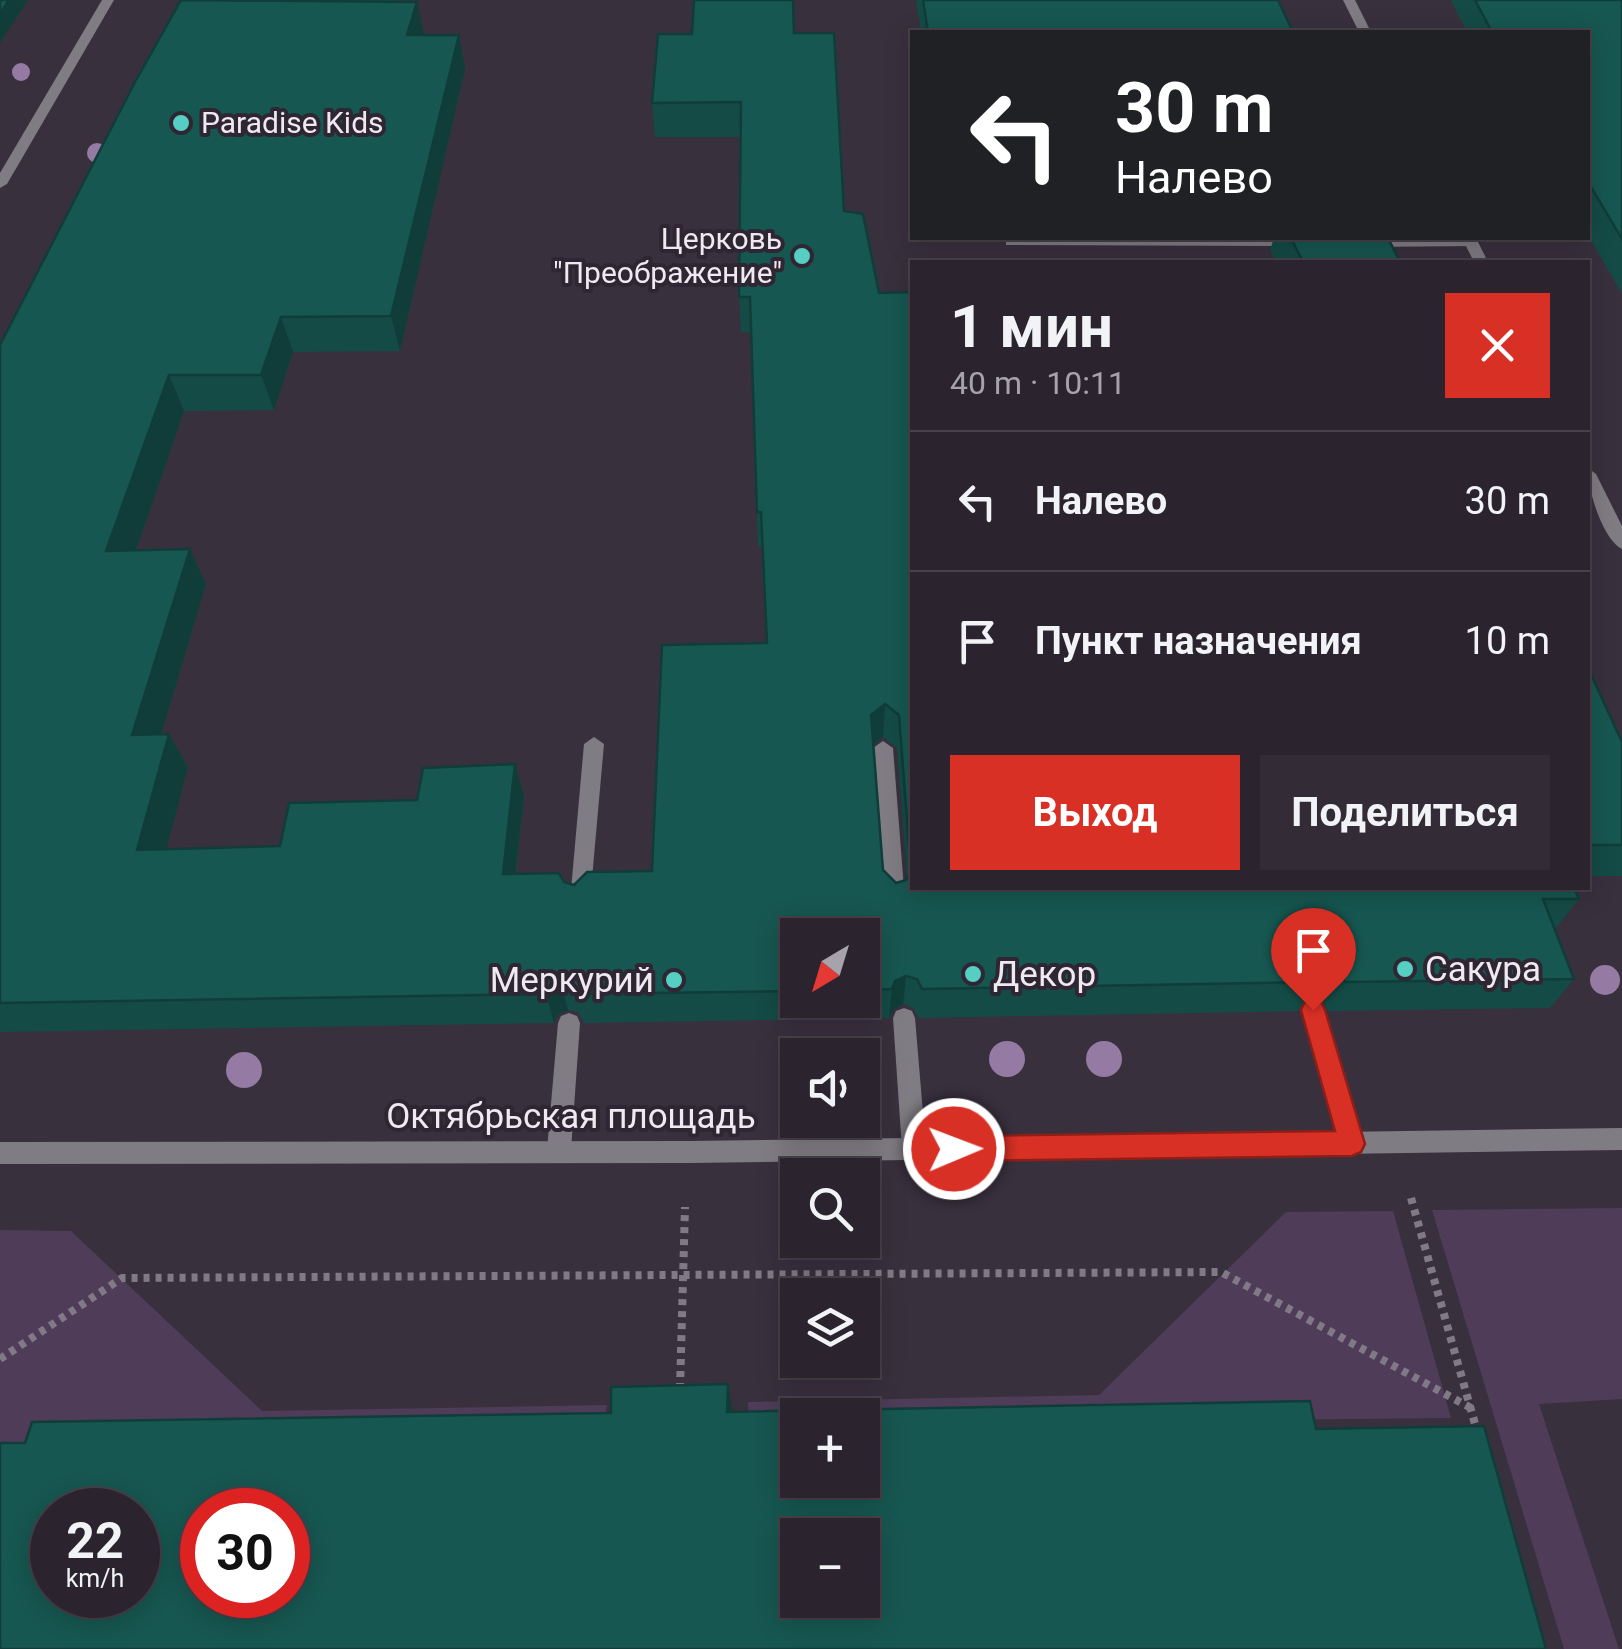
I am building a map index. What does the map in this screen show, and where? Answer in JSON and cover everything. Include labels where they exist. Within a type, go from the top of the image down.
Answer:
[{"type":"street","points":[[0,184],[108,0]]},
{"type":"street","points":[[1349,0],[1364,30]]},
{"type":"street","points":[[1362,243],[1470,240]]},
{"type":"street","points":[[1012,242],[1278,242]]},
{"type":"street","points":[[1590,478],[1622,543]]},
{"type":"street","points":[[580,903],[594,744]]},
{"type":"street","points":[[883,748],[895,901]]},
{"type":"street","points":[[1313,1010],[1352,1144]]},
{"type":"street","points":[[904,1018],[914,1149]]},
{"type":"street","points":[[559,1150],[569,1023]]},
{"type":"street","name":"Октябрьская площадь","points":[[0,1153],[690,1152],[1622,1139]]},
{"type":"path","points":[[1397,1141],[1481,1445]]},
{"type":"path","points":[[679,1402],[690,1152]]},
{"type":"path","points":[[0,1359],[122,1278],[1221,1272],[1471,1408]]},
{"type":"shaded area","points":[[1622,1208],[1622,1399],[1539,1404],[1619,1649],[1564,1649],[1432,1210]]},
{"type":"shaded area","points":[[1393,1211],[1451,1418],[880,1424],[880,1399],[1099,1395],[1286,1212]]},
{"type":"shaded area","points":[[0,1230],[71,1231],[262,1411],[607,1405],[602,1431],[0,1444]]},
{"type":"shaded area","points":[[780,1401],[780,1419],[749,1425],[748,1402]]},
{"type":"building","points":[[0,0],[9,0],[0,14]]},
{"type":"building","points":[[181,0],[417,2],[407,35],[459,35],[391,316],[281,317],[261,375],[169,375],[106,551],[190,549],[132,735],[169,734],[137,850],[280,846],[289,803],[417,800],[423,768],[515,764],[503,874],[559,873],[564,882],[574,885],[587,872],[652,871],[662,645],[767,643],[761,512],[757,512],[750,297],[739,297],[741,102],[652,103],[658,34],[692,34],[694,0],[793,0],[794,33],[834,33],[844,211],[863,214],[879,293],[910,292],[910,859],[899,715],[885,704],[871,715],[883,870],[896,883],[906,880],[910,874],[910,890],[1575,890],[1579,899],[1543,899],[1574,979],[1345,982],[1339,971],[1328,968],[1318,973],[1315,982],[922,989],[917,979],[906,976],[895,981],[892,989],[880,989],[880,918],[780,918],[780,991],[576,994],[571,984],[560,981],[549,986],[546,994],[0,1003],[0,345]]},
{"type":"building","points":[[923,0],[1278,0],[1292,30],[928,30]]},
{"type":"building","points":[[1475,0],[1622,0],[1622,239],[1590,185],[1590,30],[1491,30]]},
{"type":"building","points":[[1292,240],[1389,240],[1399,260],[1302,260]]},
{"type":"building","points":[[1590,672],[1622,742],[1622,845],[1590,845]]},
{"type":"building","points":[[728,1384],[727,1412],[780,1411],[780,1498],[880,1498],[880,1409],[1310,1401],[1316,1429],[1484,1426],[1546,1649],[0,1649],[0,1443],[25,1443],[32,1422],[611,1413],[611,1387]]},
{"type":"place","name":"Paradise Kids","points":[[181,123]]},
{"type":"place","name":"Церковь \"Преображение\"","points":[[802,256]]},
{"type":"place","name":"Сакура","points":[[1405,969]]},
{"type":"place","name":"Декор","points":[[973,974]]},
{"type":"place","name":"Меркурий","points":[[674,980]]},
{"type":"route","points":[[954,1149],[1352,1144],[1313,1010]]}]
